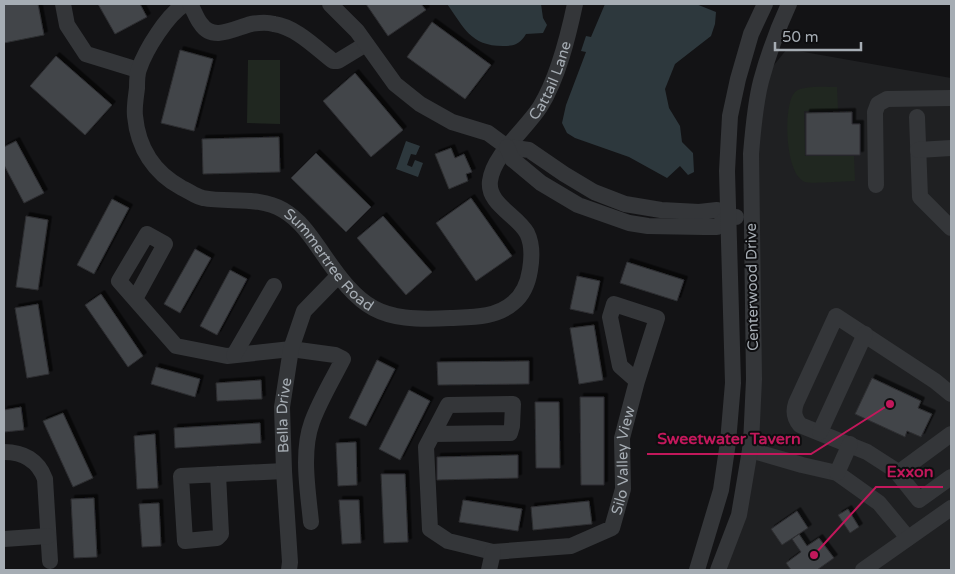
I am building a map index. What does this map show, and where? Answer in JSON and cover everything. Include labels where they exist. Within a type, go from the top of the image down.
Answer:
[{"type":"street","points":[[63,4],[67,25],[86,54],[138,70]]},
{"type":"street","name":"Summertree Road","points":[[185,4],[179,7],[156,36],[138,70],[134,115],[143,151],[167,180],[201,198],[263,202],[282,210],[303,226],[338,276],[359,299],[387,315],[412,319],[476,317],[494,314],[513,304],[523,292],[529,279],[532,247],[527,233],[492,194],[489,183],[492,172],[508,147]]},
{"type":"street","points":[[190,4],[201,26],[210,32],[218,33],[253,24],[275,24],[292,30],[333,61],[338,61],[366,44]]},
{"type":"street","points":[[330,4],[357,31],[395,84],[420,104],[452,122],[488,134],[508,147],[529,150],[594,192],[625,204],[661,210],[699,212],[717,210],[728,217],[751,216]]},
{"type":"street","name":"Cattail Lane","points":[[508,147],[540,106],[563,50],[575,4]]},
{"type":"street","name":"Centerwood Drive","points":[[697,570],[721,490],[733,383],[727,171],[730,116],[751,34],[766,4]]},
{"type":"street","name":"Centerwood Drive","points":[[718,570],[739,514],[750,450],[754,379],[751,154],[761,81],[789,4]]},
{"type":"street","points":[[876,185],[875,112],[878,104],[887,99],[951,98],[951,106]]},
{"type":"street","points":[[917,117],[920,197],[951,228]]},
{"type":"street","points":[[918,150],[951,148]]},
{"type":"street","points":[[135,299],[165,244],[147,234],[119,281],[176,346],[227,356],[291,348],[335,355],[343,359],[312,423],[307,464],[311,522]]},
{"type":"street","name":"Bella Drive","points":[[289,570],[282,407],[291,348],[304,311],[338,276]]},
{"type":"street","points":[[234,355],[274,286]]},
{"type":"street","name":"Silo Valley View","points":[[433,434],[426,448],[430,529],[448,541],[493,552],[572,546],[612,528],[623,489],[622,438],[637,381],[657,318],[614,304],[610,317],[620,366],[637,381]]},
{"type":"street","points":[[951,394],[935,380],[836,316],[794,410],[795,418],[800,425],[850,444],[896,470],[918,500],[951,477]]},
{"type":"street","points":[[820,432],[864,334]]},
{"type":"street","points":[[898,473],[951,434]]},
{"type":"street","points":[[837,473],[850,444]]},
{"type":"street","points":[[750,450],[837,473],[878,503],[908,538]]},
{"type":"street","points":[[4,452],[24,455],[42,469],[45,479],[50,561]]},
{"type":"street","points":[[218,474],[221,534],[217,538],[186,541],[181,476],[284,468],[307,464]]},
{"type":"street","points":[[863,570],[951,508]]},
{"type":"street","points":[[4,539],[48,536]]},
{"type":"street","points":[[489,570],[493,552]]},
{"type":"shaded area","points":[[447,4],[541,4],[543,18],[547,25],[543,33],[526,34],[522,40],[514,45],[492,45],[483,43],[469,34]]},
{"type":"shaded area","points":[[605,4],[696,4],[716,12],[711,36],[675,64],[665,89],[669,108],[680,126],[682,142],[693,153],[694,172],[688,175],[680,166],[667,178],[629,157],[575,138],[567,133],[562,123],[566,105],[586,52],[581,51],[586,36],[591,37]]},
{"type":"shaded area","points":[[787,49],[951,78],[951,570],[718,570],[750,450],[751,216],[761,81]]},
{"type":"shaded area","points":[[248,60],[280,60],[280,124],[247,123]]},
{"type":"shaded area","points":[[837,87],[838,110],[804,111],[805,156],[854,156],[855,181],[805,182],[798,176],[789,153],[787,123],[791,99],[795,92],[803,88]]},
{"type":"shaded area","points":[[406,141],[420,146],[416,155],[411,154],[407,165],[412,167],[415,160],[423,163],[418,177],[396,169]]},
{"type":"building","points":[[4,4],[38,4],[44,35],[4,43]]},
{"type":"building","points":[[98,4],[140,4],[147,17],[115,34]]},
{"type":"building","points":[[366,4],[421,4],[426,10],[388,36]]},
{"type":"building","points":[[432,22],[491,65],[465,99],[407,57]]},
{"type":"building","points":[[180,50],[213,59],[194,131],[161,123]]},
{"type":"building","points":[[56,56],[112,105],[85,135],[30,86]]},
{"type":"building","points":[[355,73],[403,130],[371,157],[323,101]]},
{"type":"building","points":[[852,112],[852,124],[860,124],[860,155],[806,155],[806,113]]},
{"type":"building","points":[[279,137],[280,172],[203,174],[202,139]]},
{"type":"building","points":[[16,141],[44,193],[24,203],[4,165],[4,147]]},
{"type":"building","points":[[451,148],[455,158],[464,154],[472,172],[466,174],[468,181],[449,189],[435,154]]},
{"type":"building","points":[[316,153],[371,207],[346,232],[291,178]]},
{"type":"building","points":[[471,198],[512,256],[476,281],[436,223]]},
{"type":"building","points":[[112,199],[129,208],[94,274],[77,265]]},
{"type":"building","points":[[26,216],[48,220],[38,290],[16,287]]},
{"type":"building","points":[[383,216],[432,272],[406,295],[357,238]]},
{"type":"building","points":[[195,249],[211,258],[180,313],[164,304]]},
{"type":"building","points":[[627,262],[684,280],[677,301],[620,283]]},
{"type":"building","points":[[230,270],[247,279],[217,335],[200,326]]},
{"type":"building","points":[[577,276],[600,281],[593,314],[570,309]]},
{"type":"building","points":[[101,294],[143,356],[128,367],[85,305]]},
{"type":"building","points":[[38,304],[49,374],[27,378],[15,308]]},
{"type":"building","points":[[594,325],[603,380],[579,384],[570,328]]},
{"type":"building","points":[[377,360],[395,369],[366,426],[349,418]]},
{"type":"building","points":[[529,361],[529,384],[438,385],[437,362]]},
{"type":"building","points":[[156,367],[200,379],[195,397],[151,384]]},
{"type":"building","points":[[872,378],[921,401],[918,408],[932,414],[921,437],[907,431],[905,437],[855,414]]},
{"type":"building","points":[[261,380],[262,399],[217,401],[216,383]]},
{"type":"building","points":[[409,390],[430,401],[400,460],[379,449]]},
{"type":"building","points":[[580,397],[604,397],[604,485],[581,485]]},
{"type":"building","points":[[535,402],[559,402],[560,468],[536,468]]},
{"type":"building","points":[[21,407],[24,430],[4,432],[4,410]]},
{"type":"building","points":[[63,413],[93,478],[73,487],[43,421]]},
{"type":"building","points":[[260,423],[261,443],[175,448],[174,428]]},
{"type":"building","points":[[155,434],[158,488],[137,489],[134,436]]},
{"type":"building","points":[[356,442],[357,485],[338,486],[336,443]]},
{"type":"building","points":[[518,455],[518,478],[437,480],[437,457]]},
{"type":"building","points":[[381,474],[405,474],[408,542],[384,543]]},
{"type":"building","points":[[94,498],[97,557],[74,558],[71,499]]},
{"type":"building","points":[[339,500],[359,500],[361,543],[342,544]]},
{"type":"building","points":[[463,500],[522,509],[518,531],[459,522]]},
{"type":"building","points":[[589,501],[592,524],[533,530],[531,507]]},
{"type":"building","points":[[159,503],[161,546],[142,547],[139,504]]},
{"type":"building","points":[[848,509],[859,527],[850,533],[838,515]]},
{"type":"building","points":[[797,511],[808,528],[782,545],[771,529]]},
{"type":"building","points":[[799,534],[807,546],[819,538],[834,558],[817,570],[791,570],[786,563],[801,552],[792,539]]},
{"type":"place","name":"Sweetwater Tavern","points":[[890,404]]},
{"type":"place","name":"Exxon","points":[[814,555]]}]
